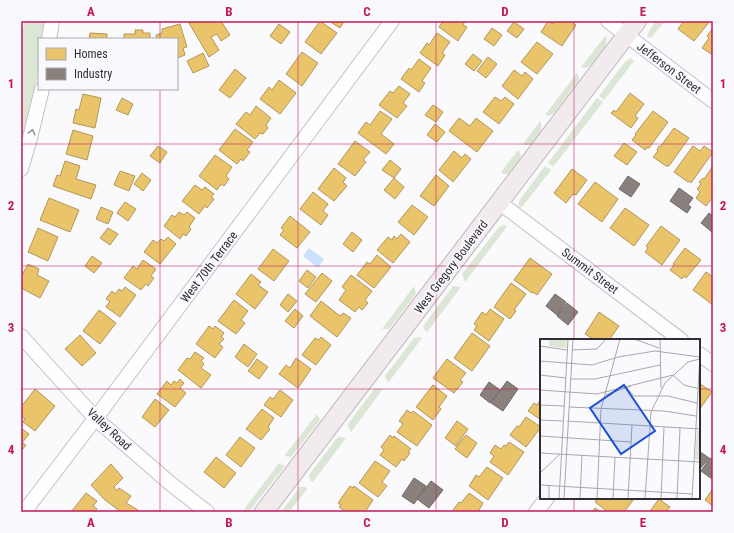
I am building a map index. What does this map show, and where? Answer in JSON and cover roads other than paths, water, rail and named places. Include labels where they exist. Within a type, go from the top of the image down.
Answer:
[{"type":"main road","name":"West Gregory Boulevard","points":[[264,512],[637,21]]},
{"type":"street","points":[[49,38],[52,21]]},
{"type":"street","name":"West 70th Terrace","points":[[24,512],[96,419],[392,21]]},
{"type":"street","name":"Jefferson Street","points":[[608,21],[713,101]]},
{"type":"street","points":[[21,169],[42,90]]},
{"type":"street","name":"Summit Street","points":[[500,203],[673,338]]},
{"type":"street","name":"Valley Road","points":[[21,336],[96,419],[171,484],[207,512]]},
{"type":"street","points":[[700,355],[713,364]]},
{"type":"street","points":[[536,512],[546,499]]},
{"type":"water","points":[[309,248],[324,259],[318,268],[303,256]]}]
